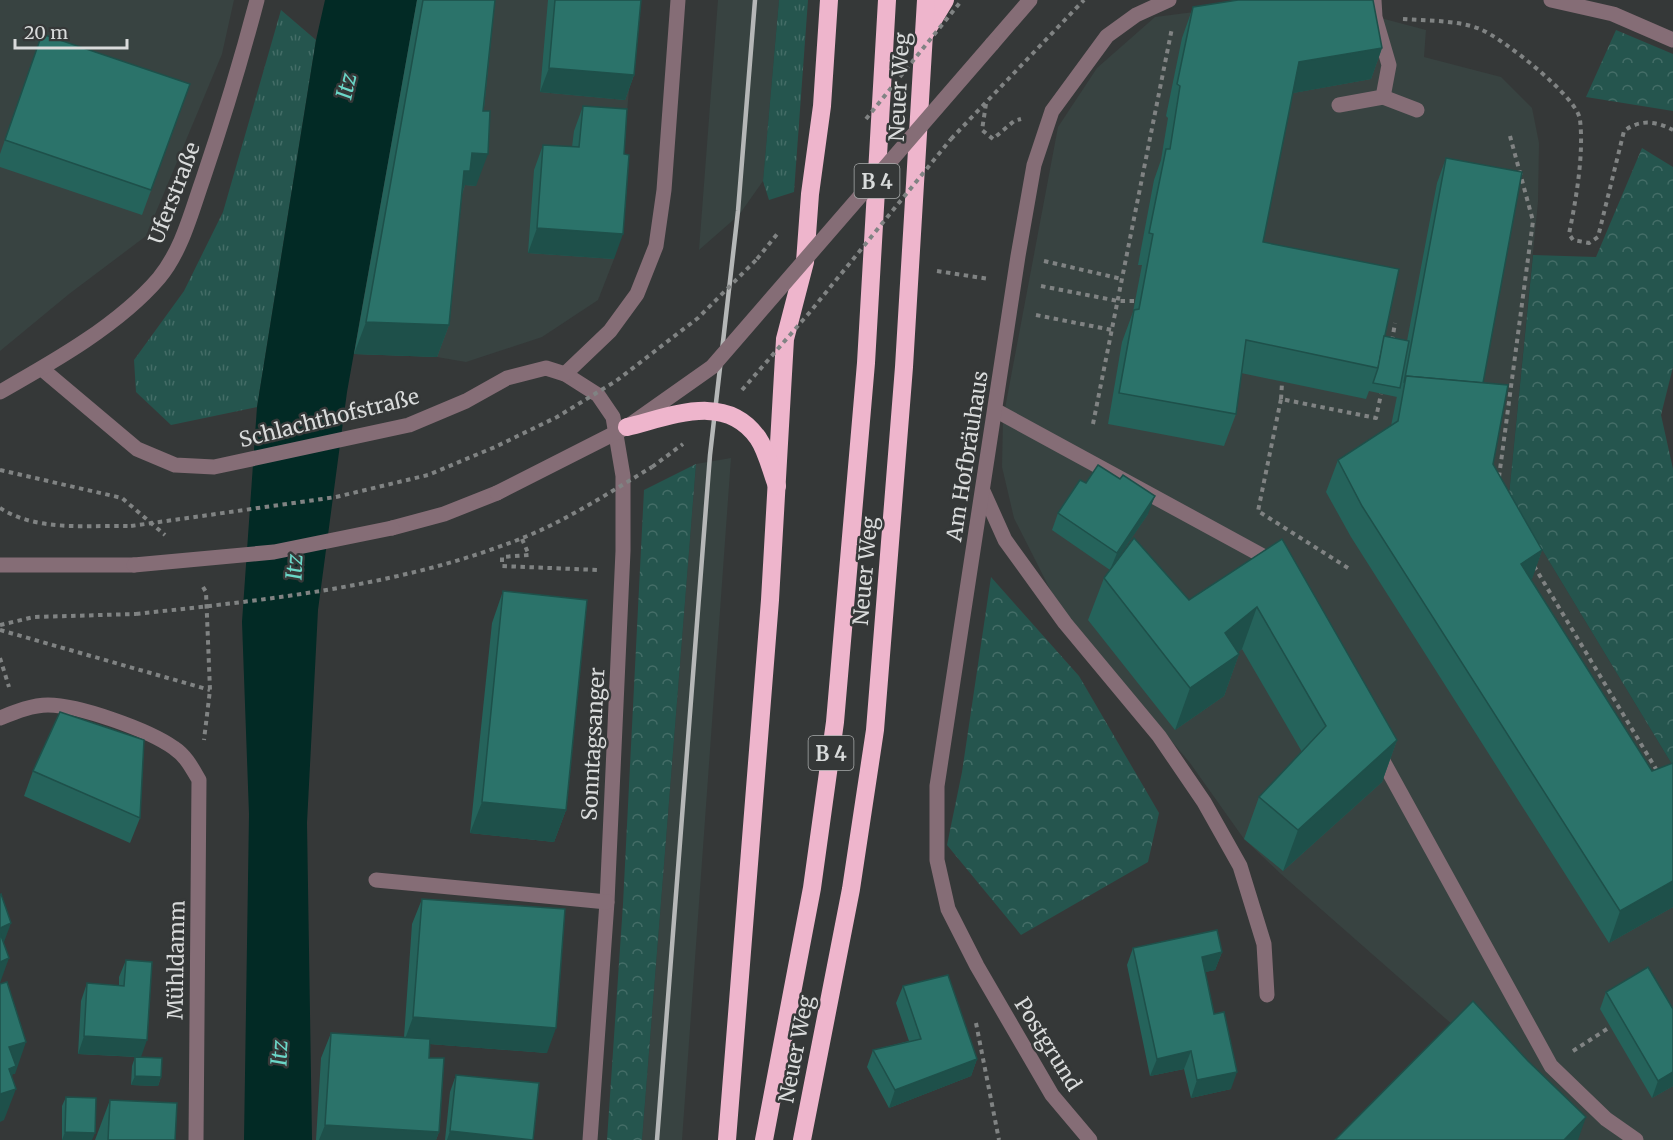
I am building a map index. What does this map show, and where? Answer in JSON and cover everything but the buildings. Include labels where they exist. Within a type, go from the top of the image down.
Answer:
[{"type":"highway","points":[[727,1140],[770,600],[785,339],[805,262],[810,194],[822,106],[829,0]]},
{"type":"highway","name":"Neuer Weg","points":[[764,1140],[813,888],[835,723],[866,363],[887,0]]},
{"type":"highway","name":"Neuer Weg","points":[[802,1140],[851,890],[875,730],[904,367],[926,0]]},
{"type":"highway","points":[[924,35],[945,0]]},
{"type":"highway","points":[[627,427],[687,412],[723,412],[734,415],[746,423],[760,440],[777,486]]},
{"type":"street","name":"Uferstraße","points":[[0,392],[42,369],[126,310],[159,278],[181,243],[236,81],[257,0]]},
{"type":"street","points":[[565,374],[610,331],[637,294],[656,246],[664,190],[678,0]]},
{"type":"street","points":[[7,566],[134,565],[274,552],[392,528],[444,514],[497,493],[627,427],[712,367],[1030,0]]},
{"type":"street","name":"Am Hofbräuhaus","points":[[977,966],[948,909],[937,860],[938,786],[1018,256],[1034,165],[1052,111],[1107,36],[1136,15],[1169,0]]},
{"type":"street","points":[[1374,0],[1376,17],[1389,65],[1383,97]]},
{"type":"street","points":[[1551,0],[1613,14],[1673,40]]},
{"type":"street","points":[[1339,105],[1383,97],[1417,110]]},
{"type":"street","name":"Schlachthofstraße","points":[[42,369],[137,449],[175,465],[214,467],[354,438],[409,424],[466,401],[507,378],[546,368],[565,374]]},
{"type":"street","name":"Sonntagsanger","points":[[565,374],[598,395],[613,417],[623,476],[622,571],[607,902],[590,1140]]},
{"type":"street","points":[[995,410],[1272,561],[1283,580]]},
{"type":"street","points":[[983,491],[1005,540],[1065,623],[1159,736],[1204,802],[1240,866],[1264,944],[1268,995]]},
{"type":"street","name":"Mühldamm","points":[[0,718],[17,711],[48,705],[100,714],[173,747],[187,760],[199,780],[196,1140]]},
{"type":"street","points":[[1368,736],[1551,1066],[1606,1119],[1636,1140]]},
{"type":"street","points":[[376,880],[607,902]]},
{"type":"street","name":"Postgrund","points":[[977,966],[1052,1095],[1090,1140]]},
{"type":"path","points":[[866,119],[962,0]]},
{"type":"path","points":[[0,625],[34,618],[136,614],[349,587],[472,555],[522,539],[602,497],[652,467],[723,412],[951,139],[1084,0]]},
{"type":"path","points":[[1376,17],[1464,24],[1482,30],[1551,79],[1581,117],[1577,193],[1569,234],[1573,240],[1589,243],[1598,237],[1624,131],[1633,124],[1647,122],[1673,130]]},
{"type":"path","points":[[1093,424],[1172,29]]},
{"type":"path","points":[[986,103],[982,130],[993,139],[1014,121]]},
{"type":"path","points":[[1498,479],[1533,220],[1510,136]]},
{"type":"path","points":[[1018,256],[1122,279]]},
{"type":"path","points":[[0,508],[11,516],[39,524],[131,526],[336,497],[428,475],[495,447],[557,417],[616,381],[698,318],[757,259]]},
{"type":"path","points":[[927,270],[1014,283]]},
{"type":"path","points":[[1055,288],[1118,301],[1134,301]]},
{"type":"path","points":[[1010,310],[1112,330]]},
{"type":"path","points":[[1391,348],[1395,323]]},
{"type":"path","points":[[1282,383],[1281,399],[1258,511],[1348,568]]},
{"type":"path","points":[[1281,399],[1376,418],[1381,393]]},
{"type":"path","points":[[0,470],[122,498],[173,541]]},
{"type":"path","points":[[522,539],[529,555],[502,557],[502,566],[622,571]]},
{"type":"path","points":[[1531,561],[1661,777]]},
{"type":"path","points":[[0,630],[210,690],[206,592],[201,583]]},
{"type":"path","points":[[975,1017],[999,1140]]},
{"type":"path","points":[[1551,1066],[1610,1027]]},
{"type":"shaded area","points":[[0,0],[234,0],[222,54],[146,236],[69,294],[0,351]]},
{"type":"shaded area","points":[[417,0],[637,0],[614,259],[598,300],[542,337],[466,362],[437,357]]},
{"type":"shaded area","points":[[718,0],[779,0],[763,181],[739,215],[699,250]]},
{"type":"shaded area","points":[[1265,3],[1358,12],[1426,30],[1424,57],[1501,77],[1532,108],[1539,143],[1538,202],[1509,495],[1673,766],[1673,1140],[1566,1140],[1462,1033],[1281,874],[1244,839],[1190,763],[1059,607],[1014,518],[1002,467],[1003,419],[1058,127],[1097,68],[1155,17]]},
{"type":"shaded area","points":[[731,458],[682,1140],[642,1140],[696,464]]},
{"type":"green space","points":[[779,0],[808,0],[794,192],[769,200],[763,181]]},
{"type":"green space","points":[[281,10],[316,40],[257,407],[171,425],[136,392],[134,360],[184,291],[223,212]]},
{"type":"green space","points":[[1616,30],[1673,54],[1673,111],[1586,97]]},
{"type":"green space","points":[[1642,148],[1673,167],[1673,367],[1661,415],[1673,469],[1673,766],[1509,495],[1533,255],[1596,257]]},
{"type":"green space","points":[[696,464],[642,1140],[607,1140],[623,904],[644,490]]},
{"type":"green space","points":[[991,577],[1079,676],[1159,813],[1148,862],[1021,935],[947,845],[962,772]]},
{"type":"water","name":"Itz","points":[[325,0],[417,0],[347,392],[318,610],[307,823],[312,1140],[244,1140],[249,814],[242,622],[257,407],[316,40]]},
{"type":"railway","points":[[657,1140],[710,455],[738,211],[755,0]]}]
